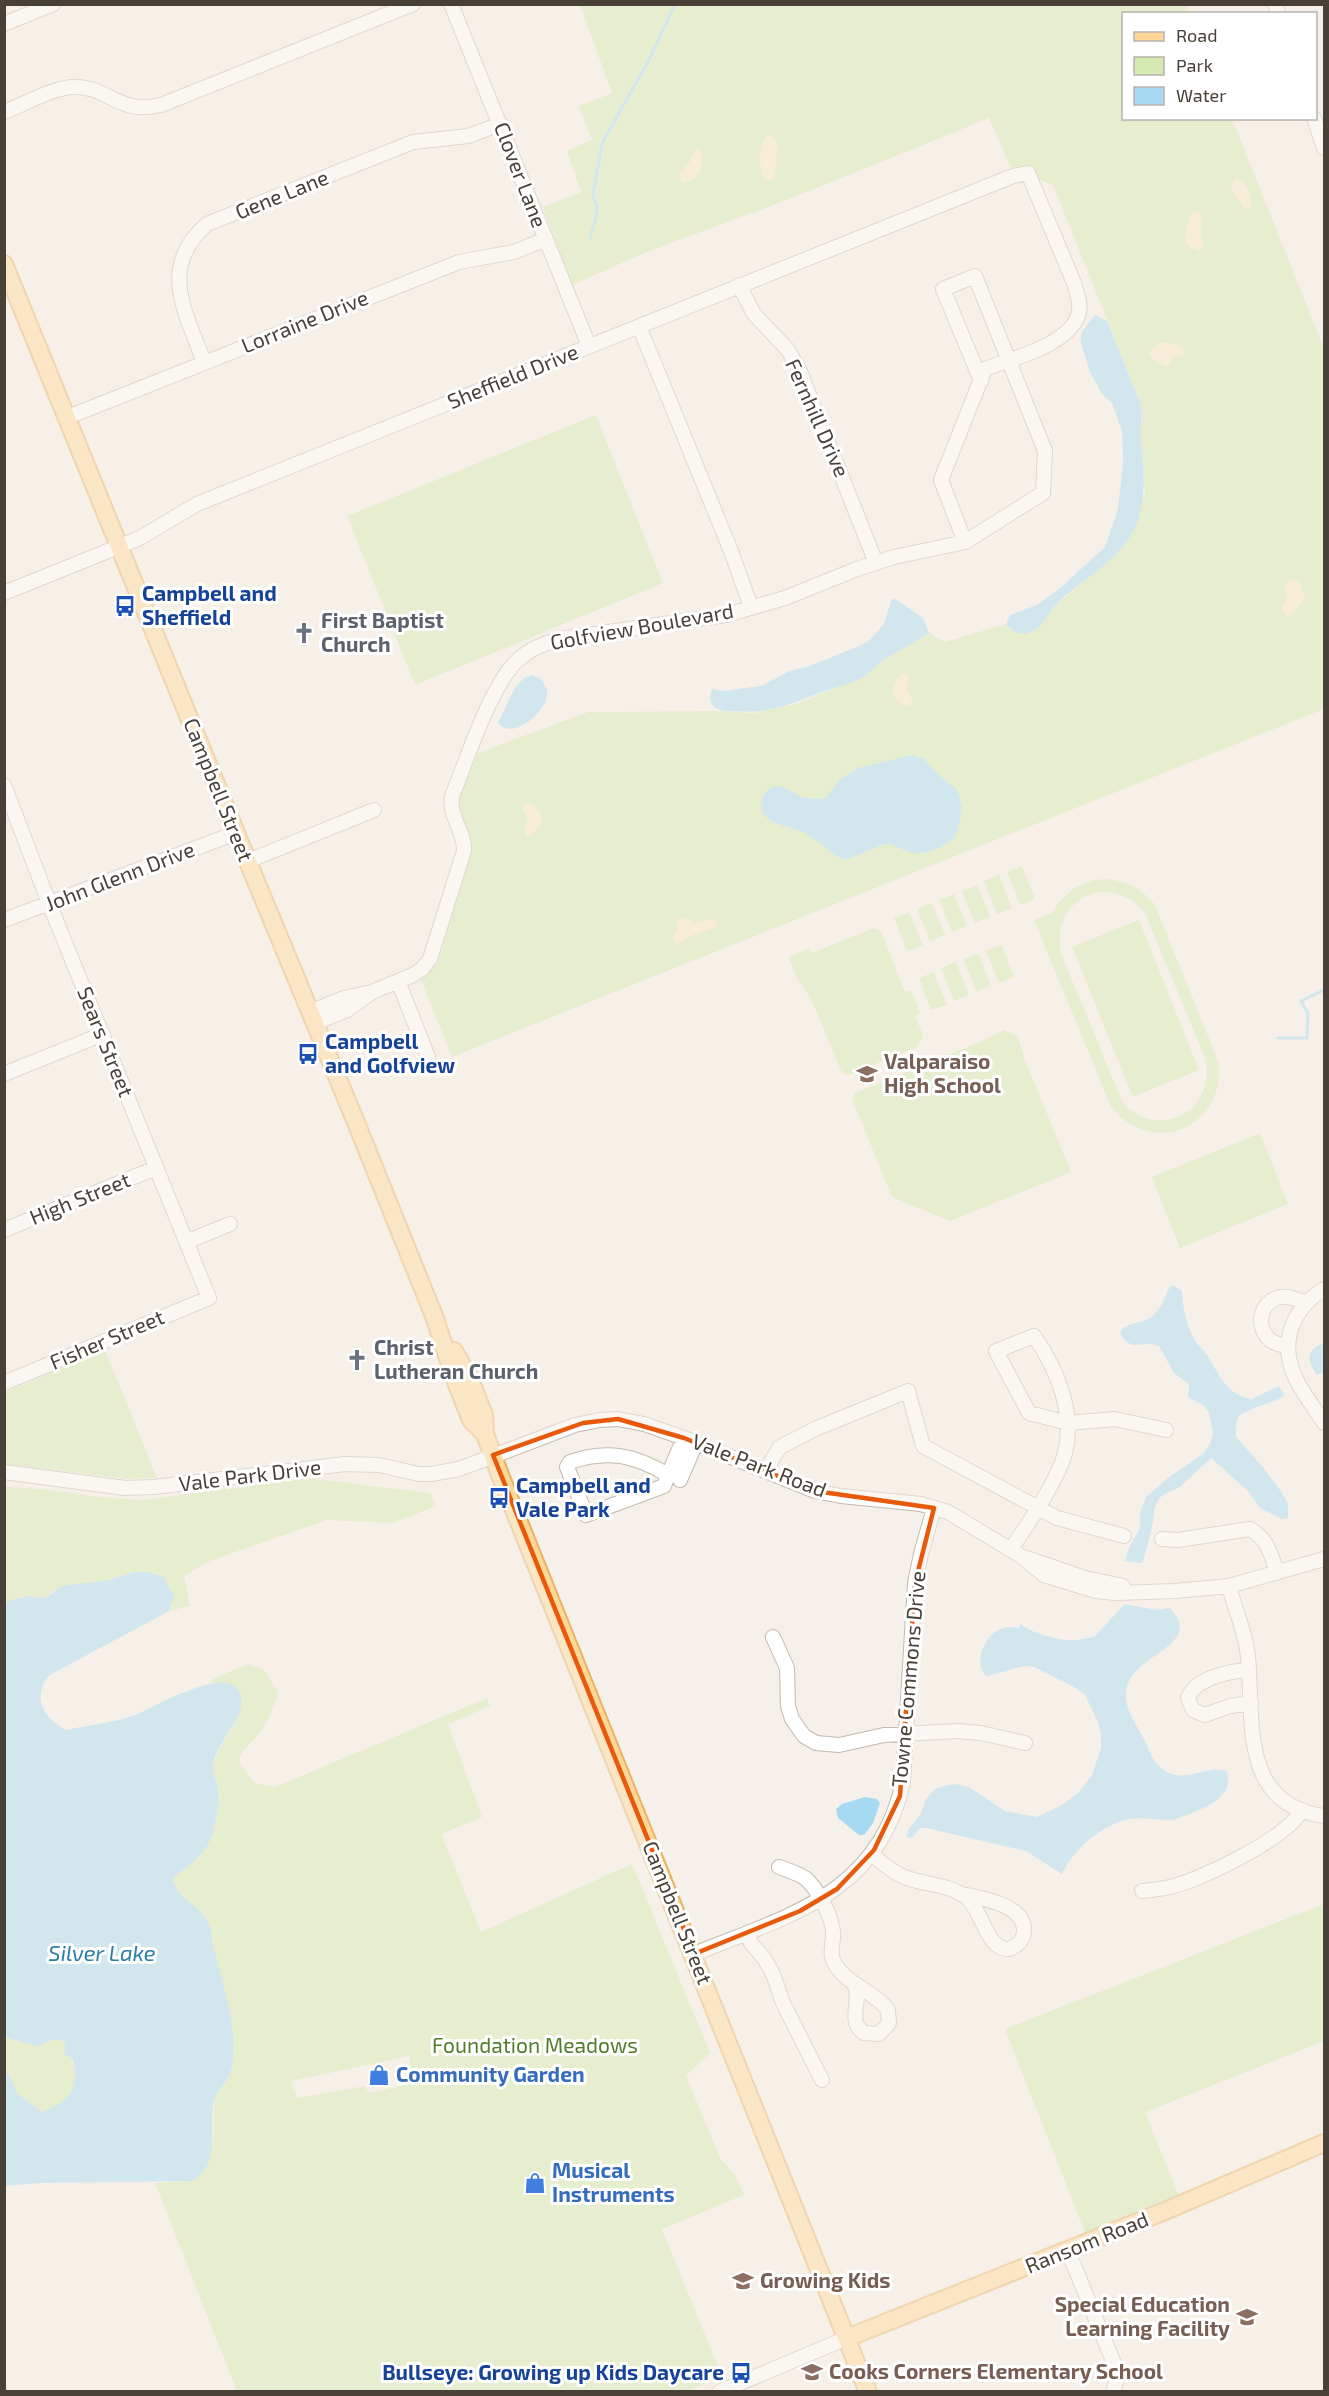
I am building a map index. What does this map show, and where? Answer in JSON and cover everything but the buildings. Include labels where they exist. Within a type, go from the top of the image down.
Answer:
[{"type":"main road","name":"Campbell Street","points":[[4,264],[434,1316],[469,1377],[484,1415],[485,1434],[493,1455],[868,2391]]},
{"type":"main road","name":"Ransom Road","points":[[847,2338],[1068,2251],[1324,2143]]},
{"type":"street","points":[[4,24],[53,4]]},
{"type":"street","points":[[4,112],[73,86],[88,88],[128,106],[145,109],[161,105],[413,4]]},
{"type":"street","name":"Clover Lane","points":[[451,4],[589,346]]},
{"type":"street","points":[[1315,120],[1324,148]]},
{"type":"street","name":"Gene Lane","points":[[204,362],[184,306],[178,269],[185,250],[194,236],[207,224],[413,142],[468,136],[501,124]]},
{"type":"street","name":"Sheffield Drive","points":[[4,592],[158,529],[197,504],[739,285],[1013,176],[1028,173],[1074,283],[1079,299],[1079,314],[1069,330],[1054,342],[1009,360]]},
{"type":"street","name":"Lorraine Drive","points":[[68,417],[459,262],[514,252],[546,239]]},
{"type":"street","name":"Golfview Boulevard","points":[[312,1018],[347,1010],[372,992],[422,969],[430,959],[464,851],[463,840],[452,812],[452,796],[495,692],[513,665],[538,646],[560,639],[718,617],[785,598],[876,563],[965,542],[1043,493],[1045,451],[975,276],[943,289],[981,381]]},
{"type":"street","name":"Fernhill Drive","points":[[739,285],[754,314],[788,350],[799,369],[876,563]]},
{"type":"street","points":[[639,326],[731,551],[751,607]]},
{"type":"street","points":[[965,542],[942,480],[985,369],[1009,360]]},
{"type":"street","name":"Sears Street","points":[[4,785],[49,903],[209,1298]]},
{"type":"street","points":[[248,861],[374,810]]},
{"type":"street","name":"John Glenn Drive","points":[[4,920],[236,833]]},
{"type":"street","points":[[398,981],[429,1057]]},
{"type":"street","points":[[4,1074],[102,1034]]},
{"type":"street","name":"High Street","points":[[4,1230],[156,1168]]},
{"type":"street","points":[[186,1242],[230,1224]]},
{"type":"street","points":[[1324,1289],[1306,1303],[1292,1323],[1287,1340],[1293,1373],[1324,1423]]},
{"type":"street","points":[[1288,1346],[1271,1341],[1263,1331],[1260,1320],[1262,1311],[1267,1304],[1287,1297],[1306,1303]]},
{"type":"street","name":"Fisher Street","points":[[4,1383],[209,1298]]},
{"type":"street","points":[[1016,1552],[1037,1506],[1058,1471],[1065,1452],[1068,1423],[1065,1396],[1034,1336],[996,1351],[1029,1413],[1068,1423],[1115,1419],[1166,1430]]},
{"type":"street","points":[[765,1471],[780,1447],[815,1429],[908,1391],[923,1446],[1057,1518],[1124,1536]]},
{"type":"street","name":"Vale Park Road","points":[[493,1455],[575,1425],[618,1419],[635,1422],[690,1440],[828,1494],[904,1502],[934,1508],[960,1517],[1016,1552],[1085,1578],[1143,1591],[1175,1592],[1229,1586],[1324,1558]]},
{"type":"street","points":[[674,1478],[637,1459],[610,1454],[586,1456],[570,1462],[567,1467],[586,1515],[664,1486],[674,1478],[690,1440]]},
{"type":"street","name":"Vale Park Drive","points":[[4,1472],[135,1488],[345,1464],[379,1464],[419,1474],[431,1474],[459,1469],[493,1455]]},
{"type":"street","name":"Towne Commons Drive","points":[[694,1954],[820,1901],[847,1881],[871,1854],[885,1831],[900,1796],[915,1583],[934,1508]]},
{"type":"street","points":[[1162,1539],[1178,1540],[1250,1529],[1258,1534],[1267,1545],[1277,1573]]},
{"type":"street","points":[[1229,1586],[1246,1645],[1254,1750],[1258,1765],[1276,1793],[1302,1810],[1324,1816]]},
{"type":"street","points":[[774,1636],[787,1668],[789,1713],[794,1725],[804,1736],[816,1743],[832,1746],[884,1735],[971,1731],[1025,1743]]},
{"type":"street","points":[[1249,1670],[1228,1673],[1199,1684],[1188,1698],[1193,1710],[1201,1715],[1238,1704],[1251,1703]]},
{"type":"street","points":[[1142,1891],[1176,1885],[1244,1856],[1291,1825],[1302,1810]]},
{"type":"street","points":[[871,1854],[908,1879],[1000,1903],[1016,1914],[1023,1925],[1024,1933],[1019,1942],[1009,1949],[997,1946],[991,1940],[980,1914],[961,1894]]},
{"type":"street","points":[[779,1867],[806,1880],[820,1901],[831,1923],[834,1962],[855,1984]]},
{"type":"street","points":[[747,1933],[751,1943],[769,1966],[783,2003],[822,2080]]},
{"type":"street","points":[[1068,2251],[1116,2368],[1117,2379],[1113,2391]]},
{"type":"street","points":[[718,2391],[847,2338]]},
{"type":"highlighted area","points":[[618,1419],[684,1438],[815,1491],[934,1508],[915,1583],[900,1796],[874,1850],[837,1889],[800,1911],[694,1954],[493,1455],[583,1423]]},
{"type":"green space","points":[[580,5],[1186,5],[1189,12],[1122,12],[1122,120],[1232,120],[1324,349],[1324,709],[452,1057],[421,980],[437,964],[441,954],[470,853],[457,809],[457,801],[478,753],[588,712],[754,713],[796,704],[864,676],[889,657],[929,633],[945,642],[1006,624],[1011,630],[1035,631],[1055,606],[1084,581],[1145,496],[1141,431],[1143,416],[1140,402],[1053,185],[1012,170],[989,118],[792,198],[649,251],[572,285],[543,207],[581,192],[567,151],[592,140],[579,106],[612,93]]},
{"type":"green space","points":[[596,415],[663,583],[415,685],[347,516]]},
{"type":"green space","points":[[1022,866],[1035,899],[1020,905],[1007,872]]},
{"type":"green space","points":[[999,875],[1012,908],[997,914],[984,881]]},
{"type":"green space","points":[[1107,879],[1128,884],[1145,894],[1155,905],[1219,1063],[1218,1086],[1210,1104],[1198,1119],[1183,1128],[1165,1133],[1146,1131],[1128,1122],[1111,1107],[1034,920],[1052,913],[1058,903],[1074,888],[1095,880]],"holes":[[[1097,892],[1130,899],[1145,913],[1205,1058],[1207,1077],[1202,1093],[1194,1106],[1182,1115],[1167,1120],[1152,1119],[1136,1113],[1122,1101],[1062,956],[1060,935],[1065,916],[1078,901]]]},
{"type":"green space","points":[[977,885],[990,917],[975,923],[962,891]]},
{"type":"green space","points":[[954,894],[967,926],[952,932],[939,900]]},
{"type":"green space","points":[[932,903],[945,935],[930,941],[917,909]]},
{"type":"green space","points":[[909,912],[923,945],[907,951],[894,918]]},
{"type":"green space","points":[[1139,920],[1199,1070],[1133,1097],[1072,947]]},
{"type":"green space","points":[[874,928],[881,931],[905,992],[911,990],[920,1013],[915,1016],[923,1035],[917,1047],[849,1075],[842,1073],[811,999],[798,980],[788,957],[810,948],[812,953]]},
{"type":"green space","points":[[1002,945],[1014,977],[999,983],[986,950]]},
{"type":"green space","points":[[979,954],[991,986],[976,992],[964,959]]},
{"type":"green space","points":[[956,962],[969,995],[954,1001],[941,968]]},
{"type":"green space","points":[[934,972],[947,1005],[931,1010],[919,978]]},
{"type":"green space","points":[[1004,1030],[1018,1036],[1025,1060],[1071,1172],[950,1221],[892,1197],[852,1099],[855,1093]]},
{"type":"green space","points":[[1260,1133],[1288,1204],[1180,1248],[1152,1177]]},
{"type":"green space","points":[[105,1350],[157,1478],[126,1479],[5,1464],[5,1392]]},
{"type":"green space","points":[[306,1478],[431,1493],[436,1506],[393,1523],[327,1520],[207,1562],[184,1576],[190,1606],[169,1611],[172,1606],[134,1572],[109,1580],[54,1590],[45,1598],[28,1596],[5,1602],[5,1487],[144,1500]]},
{"type":"green space","name":"Foundation Meadows","points":[[248,1664],[264,1670],[278,1692],[267,1721],[257,1736],[243,1750],[239,1762],[255,1783],[275,1787],[487,1698],[490,1706],[448,1724],[482,1817],[441,1834],[481,1932],[632,1864],[710,2053],[686,2076],[720,2158],[736,2176],[744,2195],[662,2229],[722,2376],[685,2392],[237,2391],[155,2183],[192,2181],[214,2140],[214,2098],[228,2079],[234,2054],[211,1930],[201,1912],[179,1893],[173,1878],[201,1856],[220,1794],[213,1773],[213,1764],[219,1749],[235,1724],[213,1682],[207,1683]],"holes":[[[410,2056],[407,2085],[369,2093],[365,2086],[297,2098],[291,2081]]]},
{"type":"green space","points":[[1324,1904],[1324,2041],[1145,2112],[1179,2196],[1086,2235],[1005,2029]]},
{"type":"green space","points":[[5,2037],[37,2045],[55,2039],[65,2042],[73,2062],[75,2078],[72,2092],[66,2100],[42,2112],[17,2093],[10,2076],[5,2071]]},
{"type":"sand","points":[[769,135],[776,139],[777,146],[775,176],[767,180],[762,175],[760,154],[763,143]]},
{"type":"sand","points":[[696,149],[700,149],[702,154],[700,170],[693,179],[682,183],[679,175],[689,163]]},
{"type":"sand","points":[[1235,178],[1243,182],[1249,192],[1251,204],[1248,209],[1243,207],[1231,187]]},
{"type":"sand","points":[[1193,211],[1199,212],[1202,216],[1200,234],[1204,246],[1200,251],[1191,248],[1185,242]]},
{"type":"sand","points":[[1159,343],[1179,345],[1185,353],[1181,357],[1171,357],[1171,363],[1166,367],[1150,355]]},
{"type":"sand","points":[[1290,579],[1299,582],[1305,599],[1292,614],[1287,616],[1282,609],[1287,596],[1285,585]]},
{"type":"sand","points":[[902,673],[909,676],[906,691],[913,700],[909,706],[901,705],[897,701],[893,689]]},
{"type":"sand","points":[[525,803],[533,804],[541,816],[541,821],[531,836],[527,836],[524,831],[528,818],[523,809]]},
{"type":"sand","points":[[686,918],[694,924],[713,918],[718,923],[714,928],[693,935],[677,945],[672,939],[677,929],[677,920]]},
{"type":"water","points":[[1095,315],[1107,321],[1140,402],[1144,477],[1141,509],[1132,534],[1113,558],[1065,596],[1036,629],[1026,634],[1018,633],[1006,624],[1010,615],[1037,605],[1059,589],[1105,547],[1118,509],[1123,462],[1122,431],[1112,403],[1102,394],[1090,372],[1081,344],[1081,333]]},
{"type":"water","points":[[894,598],[923,618],[929,633],[887,658],[865,676],[788,705],[767,710],[743,712],[724,710],[716,708],[711,703],[712,689],[723,691],[761,686],[790,671],[810,666],[869,641],[884,624]]},
{"type":"water","points":[[531,675],[540,678],[547,689],[542,707],[536,715],[520,727],[504,728],[498,722],[511,695],[519,683]]},
{"type":"water","points":[[912,755],[924,759],[941,777],[957,789],[962,807],[955,838],[928,852],[911,853],[891,844],[884,844],[846,860],[835,855],[807,834],[771,821],[762,812],[763,796],[773,787],[785,788],[805,798],[826,798],[840,780],[858,768]]},
{"type":"water","points":[[1173,1285],[1182,1291],[1189,1329],[1195,1341],[1206,1353],[1230,1389],[1236,1394],[1252,1399],[1279,1386],[1285,1396],[1239,1416],[1236,1424],[1236,1437],[1280,1490],[1288,1503],[1288,1518],[1281,1519],[1260,1508],[1248,1491],[1211,1458],[1180,1487],[1163,1495],[1157,1502],[1142,1563],[1125,1561],[1140,1528],[1140,1513],[1146,1497],[1168,1478],[1204,1453],[1213,1434],[1209,1412],[1203,1405],[1188,1397],[1189,1384],[1174,1373],[1159,1346],[1131,1345],[1120,1332],[1126,1326],[1153,1316]]},
{"type":"water","points":[[1324,1343],[1324,1372],[1317,1375],[1311,1365],[1310,1356],[1313,1349]]},
{"type":"water","name":"Silver Lake","points":[[134,1572],[147,1572],[164,1577],[174,1597],[169,1611],[48,1676],[43,1685],[41,1700],[46,1714],[66,1730],[133,1716],[192,1689],[209,1684],[224,1683],[235,1687],[241,1698],[238,1716],[214,1760],[213,1772],[219,1800],[211,1839],[197,1859],[173,1878],[179,1893],[201,1912],[211,1930],[233,2029],[232,2067],[214,2102],[212,2148],[207,2167],[192,2181],[41,2183],[5,2186],[5,2071],[10,2076],[17,2093],[42,2112],[66,2099],[73,2086],[75,2069],[73,2059],[65,2054],[65,2042],[55,2039],[37,2046],[5,2037],[5,1602],[28,1596],[45,1598],[62,1586],[109,1580]]},
{"type":"water","points":[[1125,1604],[1156,1610],[1170,1608],[1179,1622],[1179,1633],[1172,1643],[1137,1670],[1129,1682],[1126,1697],[1128,1708],[1154,1760],[1163,1770],[1173,1774],[1183,1775],[1211,1770],[1227,1772],[1227,1787],[1223,1793],[1206,1807],[1175,1819],[1132,1819],[1110,1826],[1093,1836],[1072,1857],[1062,1874],[1026,1851],[926,1828],[920,1828],[912,1838],[906,1837],[909,1829],[921,1814],[926,1799],[940,1787],[955,1784],[969,1787],[1005,1811],[1037,1817],[1062,1805],[1079,1792],[1092,1775],[1101,1748],[1098,1722],[1085,1695],[1034,1667],[1025,1666],[987,1676],[980,1664],[981,1656],[987,1642],[997,1631],[1007,1627],[1018,1628],[1021,1624],[1031,1631],[1056,1638],[1077,1640],[1094,1637]]},
{"type":"water","points":[[865,1797],[877,1799],[880,1803],[873,1823],[864,1835],[859,1835],[838,1818],[836,1809],[842,1804]]},
{"type":"waterway","points":[[590,238],[596,218],[597,207],[593,195],[602,143],[649,60],[675,4]]},
{"type":"waterway","points":[[1278,1038],[1307,1038],[1308,1014],[1301,1001],[1324,990]]},
{"type":"place","name":"Campbell and Sheffield","points":[[125,606]]},
{"type":"place","name":"First Baptist Church","points":[[304,633]]},
{"type":"place","name":"Campbell and Golfview","points":[[308,1054]]},
{"type":"place","name":"Valparaiso High School","points":[[867,1074]]},
{"type":"place","name":"Christ Lutheran Church","points":[[357,1360]]},
{"type":"place","name":"Campbell and Vale Park","points":[[499,1498]]},
{"type":"place","name":"Community Garden","points":[[379,2075]]},
{"type":"place","name":"Musical Instruments","points":[[535,2183]]},
{"type":"place","name":"Growing Kids","points":[[743,2281]]},
{"type":"place","name":"Special Education Learning Facility","points":[[1247,2317]]},
{"type":"place","name":"Cooks Corners Elementary School","points":[[812,2372]]},
{"type":"place","name":"Bullseye: Growing up Kids Daycare","points":[[741,2373]]}]
